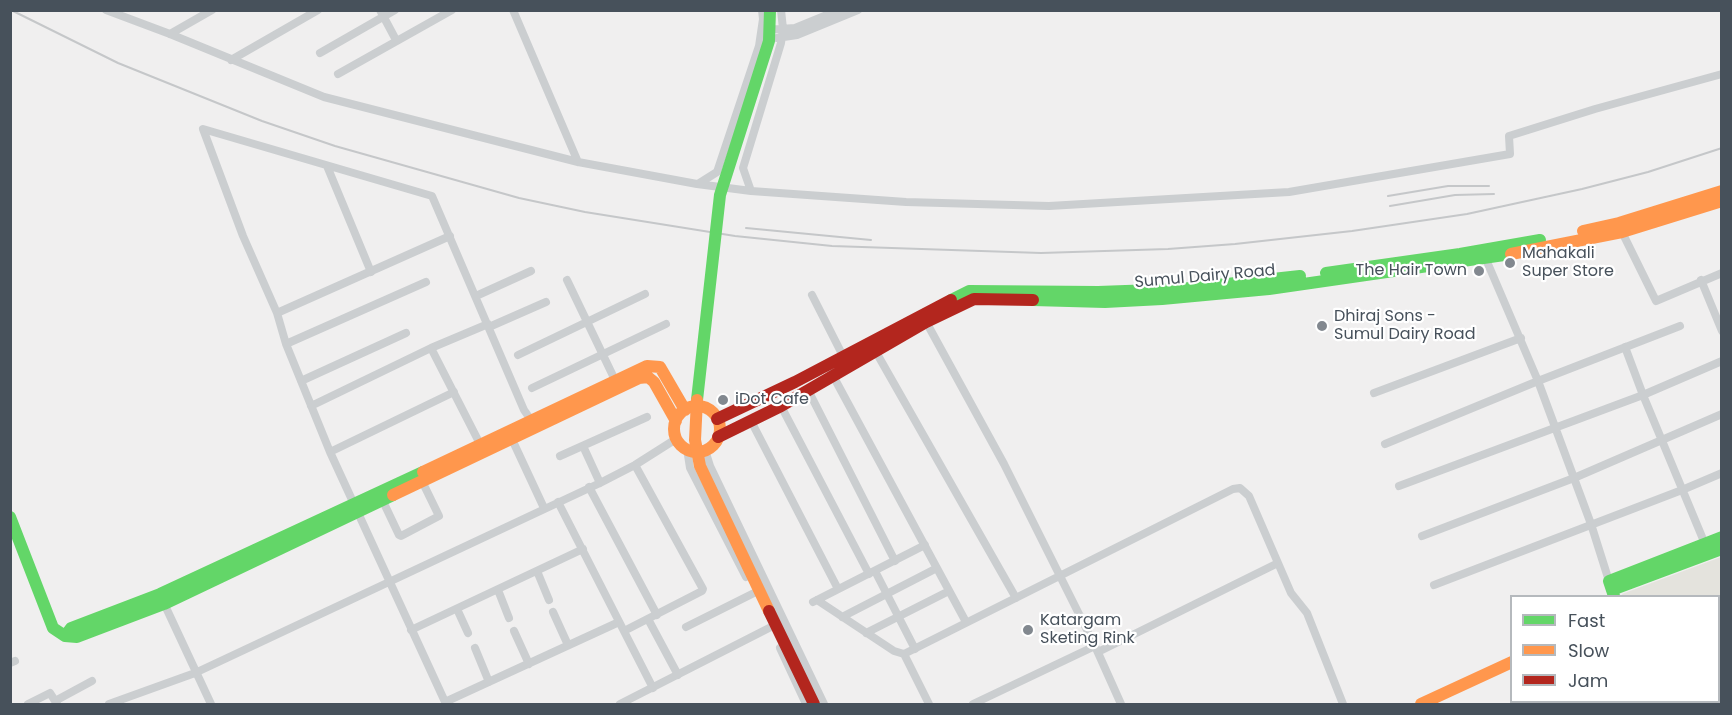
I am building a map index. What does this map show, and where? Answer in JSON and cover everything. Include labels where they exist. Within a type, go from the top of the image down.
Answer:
[{"type":"street","points":[[106,10],[324,97],[578,162],[697,184],[751,191],[906,202],[1049,206],[1289,192],[1510,154],[1509,136],[1595,109],[1722,74]]},
{"type":"street","points":[[170,34],[212,10]]},
{"type":"street","points":[[231,60],[318,10]]},
{"type":"street","points":[[320,53],[382,14],[395,10]]},
{"type":"street","points":[[338,74],[453,10]]},
{"type":"street","points":[[513,10],[578,162]]},
{"type":"street","points":[[697,184],[717,172],[761,34],[762,10]]},
{"type":"street","points":[[770,10],[769,41],[720,195],[695,414],[695,440],[700,466],[707,484],[814,705]]},
{"type":"street","points":[[751,191],[743,168],[782,34],[781,10]]},
{"type":"street","points":[[782,34],[839,10]]},
{"type":"street","points":[[761,34],[797,35],[858,10]]},
{"type":"street","points":[[382,14],[396,40]]},
{"type":"street","points":[[531,420],[524,410],[432,196],[203,129],[243,236],[277,313],[300,381],[445,703],[619,622]]},
{"type":"street","points":[[327,166],[371,272]]},
{"type":"street","points":[[1612,589],[1591,524],[1538,381],[1484,255],[1720,198]]},
{"type":"street","name":"Sumul Dairy Road","points":[[718,437],[808,390],[831,370],[876,352],[924,318],[974,298],[1105,302],[1162,299],[1292,286],[1622,232],[1720,198]]},
{"type":"street","points":[[1622,232],[1656,301],[1722,273]]},
{"type":"street","points":[[277,313],[450,236]]},
{"type":"street","points":[[476,296],[531,271]]},
{"type":"street","points":[[567,280],[615,380]]},
{"type":"street","points":[[1701,280],[1722,332]]},
{"type":"street","points":[[286,344],[426,282]]},
{"type":"street","points":[[518,355],[645,294]]},
{"type":"street","points":[[812,296],[843,356]]},
{"type":"street","points":[[311,406],[431,348],[546,302]]},
{"type":"street","points":[[717,419],[831,370],[843,356],[924,318],[1004,464],[1096,649],[1121,705]]},
{"type":"street","points":[[532,388],[666,324]]},
{"type":"street","points":[[1385,444],[1680,326]]},
{"type":"street","points":[[300,381],[406,333]]},
{"type":"street","points":[[1374,393],[1521,338]]},
{"type":"street","points":[[1625,347],[1642,395],[1705,544]]},
{"type":"street","points":[[431,348],[480,444]]},
{"type":"street","points":[[876,352],[1016,598]]},
{"type":"street","points":[[1399,486],[1642,395],[1722,361]]},
{"type":"street","points":[[421,478],[480,444],[510,436],[531,420],[647,366],[660,367],[685,410]]},
{"type":"street","points":[[831,370],[966,622]]},
{"type":"street","points":[[10,517],[13,536],[53,628],[57,633],[65,636],[71,628],[162,599],[510,436],[644,377],[654,382],[676,421]]},
{"type":"street","points":[[808,390],[895,561]]},
{"type":"street","points":[[330,452],[454,392]]},
{"type":"street","points":[[696,406],[703,407],[717,419],[718,437],[715,443],[705,450],[693,452],[676,439],[674,431],[676,421],[685,410],[696,406]]},
{"type":"street","points":[[781,406],[915,649]]},
{"type":"street","points":[[1422,536],[1574,478],[1722,414]]},
{"type":"street","points":[[560,456],[647,417]]},
{"type":"street","points":[[751,421],[838,589]]},
{"type":"street","points":[[510,436],[544,508]]},
{"type":"street","points":[[109,705],[195,673],[390,579],[600,483],[635,465],[676,439]]},
{"type":"street","points":[[583,446],[600,483]]},
{"type":"street","points":[[687,449],[690,468],[771,627],[806,705]]},
{"type":"street","points":[[705,450],[710,466],[824,705]]},
{"type":"street","points":[[624,632],[704,589],[635,465]]},
{"type":"street","points":[[1434,585],[1722,473]]},
{"type":"street","points":[[381,496],[401,536],[439,517],[421,478]]},
{"type":"street","points":[[590,487],[653,617],[678,675]]},
{"type":"street","points":[[925,545],[815,601],[894,651],[904,654],[1233,489],[1240,488],[1249,496],[1291,593],[1307,613],[1343,705]]},
{"type":"street","points":[[558,502],[653,688]]},
{"type":"street","points":[[1612,589],[1722,537]]},
{"type":"street","points":[[411,630],[583,549]]},
{"type":"street","points":[[1612,589],[1722,549]]},
{"type":"street","points":[[975,704],[1278,564]]},
{"type":"street","points":[[842,617],[937,568]]},
{"type":"street","points":[[537,571],[549,600]]},
{"type":"street","points":[[498,590],[509,618]]},
{"type":"street","points":[[866,633],[949,591]]},
{"type":"street","points":[[686,627],[754,593]]},
{"type":"street","points":[[162,599],[211,705]]},
{"type":"street","points":[[458,609],[468,633]]},
{"type":"street","points":[[553,612],[568,645]]},
{"type":"street","points":[[620,705],[771,627]]},
{"type":"street","points":[[514,631],[529,664]]},
{"type":"street","points":[[475,648],[489,682]]},
{"type":"street","points":[[904,654],[929,705]]},
{"type":"street","points":[[1421,705],[1510,663]]},
{"type":"street","points":[[1439,705],[1510,672]]},
{"type":"street","points":[[28,705],[50,693],[56,703],[92,681]]},
{"type":"shaded area","points":[[1721,557],[1722,704],[1714,703],[1720,703],[1720,595],[1622,594]]},
{"type":"railway","points":[[11,10],[118,63],[262,121],[335,146],[519,198],[585,212],[735,236],[832,246],[1041,253],[1168,249],[1235,244],[1352,231],[1467,214],[1648,172],[1722,148]]},
{"type":"railway","points":[[1388,196],[1448,186],[1489,186]]},
{"type":"railway","points":[[1390,206],[1455,195],[1494,194]]},
{"type":"railway","points":[[746,228],[871,240]]},
{"type":"traffic: fast","points":[[697,400],[720,195],[769,41],[770,10]]},
{"type":"traffic: fast","points":[[1326,273],[1540,240]]},
{"type":"traffic: fast","points":[[1033,300],[1105,302],[1269,289],[1511,254]]},
{"type":"traffic: fast","points":[[951,300],[969,291],[1098,292],[1181,289],[1300,276]]},
{"type":"traffic: fast","points":[[65,636],[71,628],[160,594],[423,472]]},
{"type":"traffic: fast","points":[[10,517],[53,628],[65,636],[77,637],[164,604],[393,495]]},
{"type":"traffic: fast","points":[[1614,595],[1609,581],[1722,537]]},
{"type":"traffic: fast","points":[[1612,590],[1722,549]]},
{"type":"traffic: slow","points":[[1583,231],[1619,223],[1722,191]]},
{"type":"traffic: slow","points":[[1511,254],[1622,232],[1722,201]]},
{"type":"traffic: slow","points":[[423,472],[647,366],[660,367],[685,410]]},
{"type":"traffic: slow","points":[[393,495],[639,378],[648,377],[654,382],[676,421]]},
{"type":"traffic: slow","points":[[697,400],[695,440],[700,466],[769,611]]},
{"type":"traffic: slow","points":[[697,406],[713,413],[720,429],[713,445],[697,452],[681,445],[674,429],[681,413],[697,406]]},
{"type":"traffic: slow","points":[[1421,704],[1510,663]]},
{"type":"traffic: jam","points":[[718,437],[781,406],[926,322],[974,299],[1033,300]]},
{"type":"traffic: jam","points":[[717,419],[795,382],[951,300]]},
{"type":"traffic: jam","points":[[769,611],[814,704]]},
{"type":"place","name":"Mahakali Super Store","points":[[1510,263]]},
{"type":"place","name":"The Hair Town","points":[[1479,271]]},
{"type":"place","name":"Dhiraj Sons - Sumul Dairy Road","points":[[1322,326]]},
{"type":"place","name":"iDot Cafe","points":[[723,400]]},
{"type":"place","name":"Katargam Sketing Rink","points":[[1028,630]]}]
